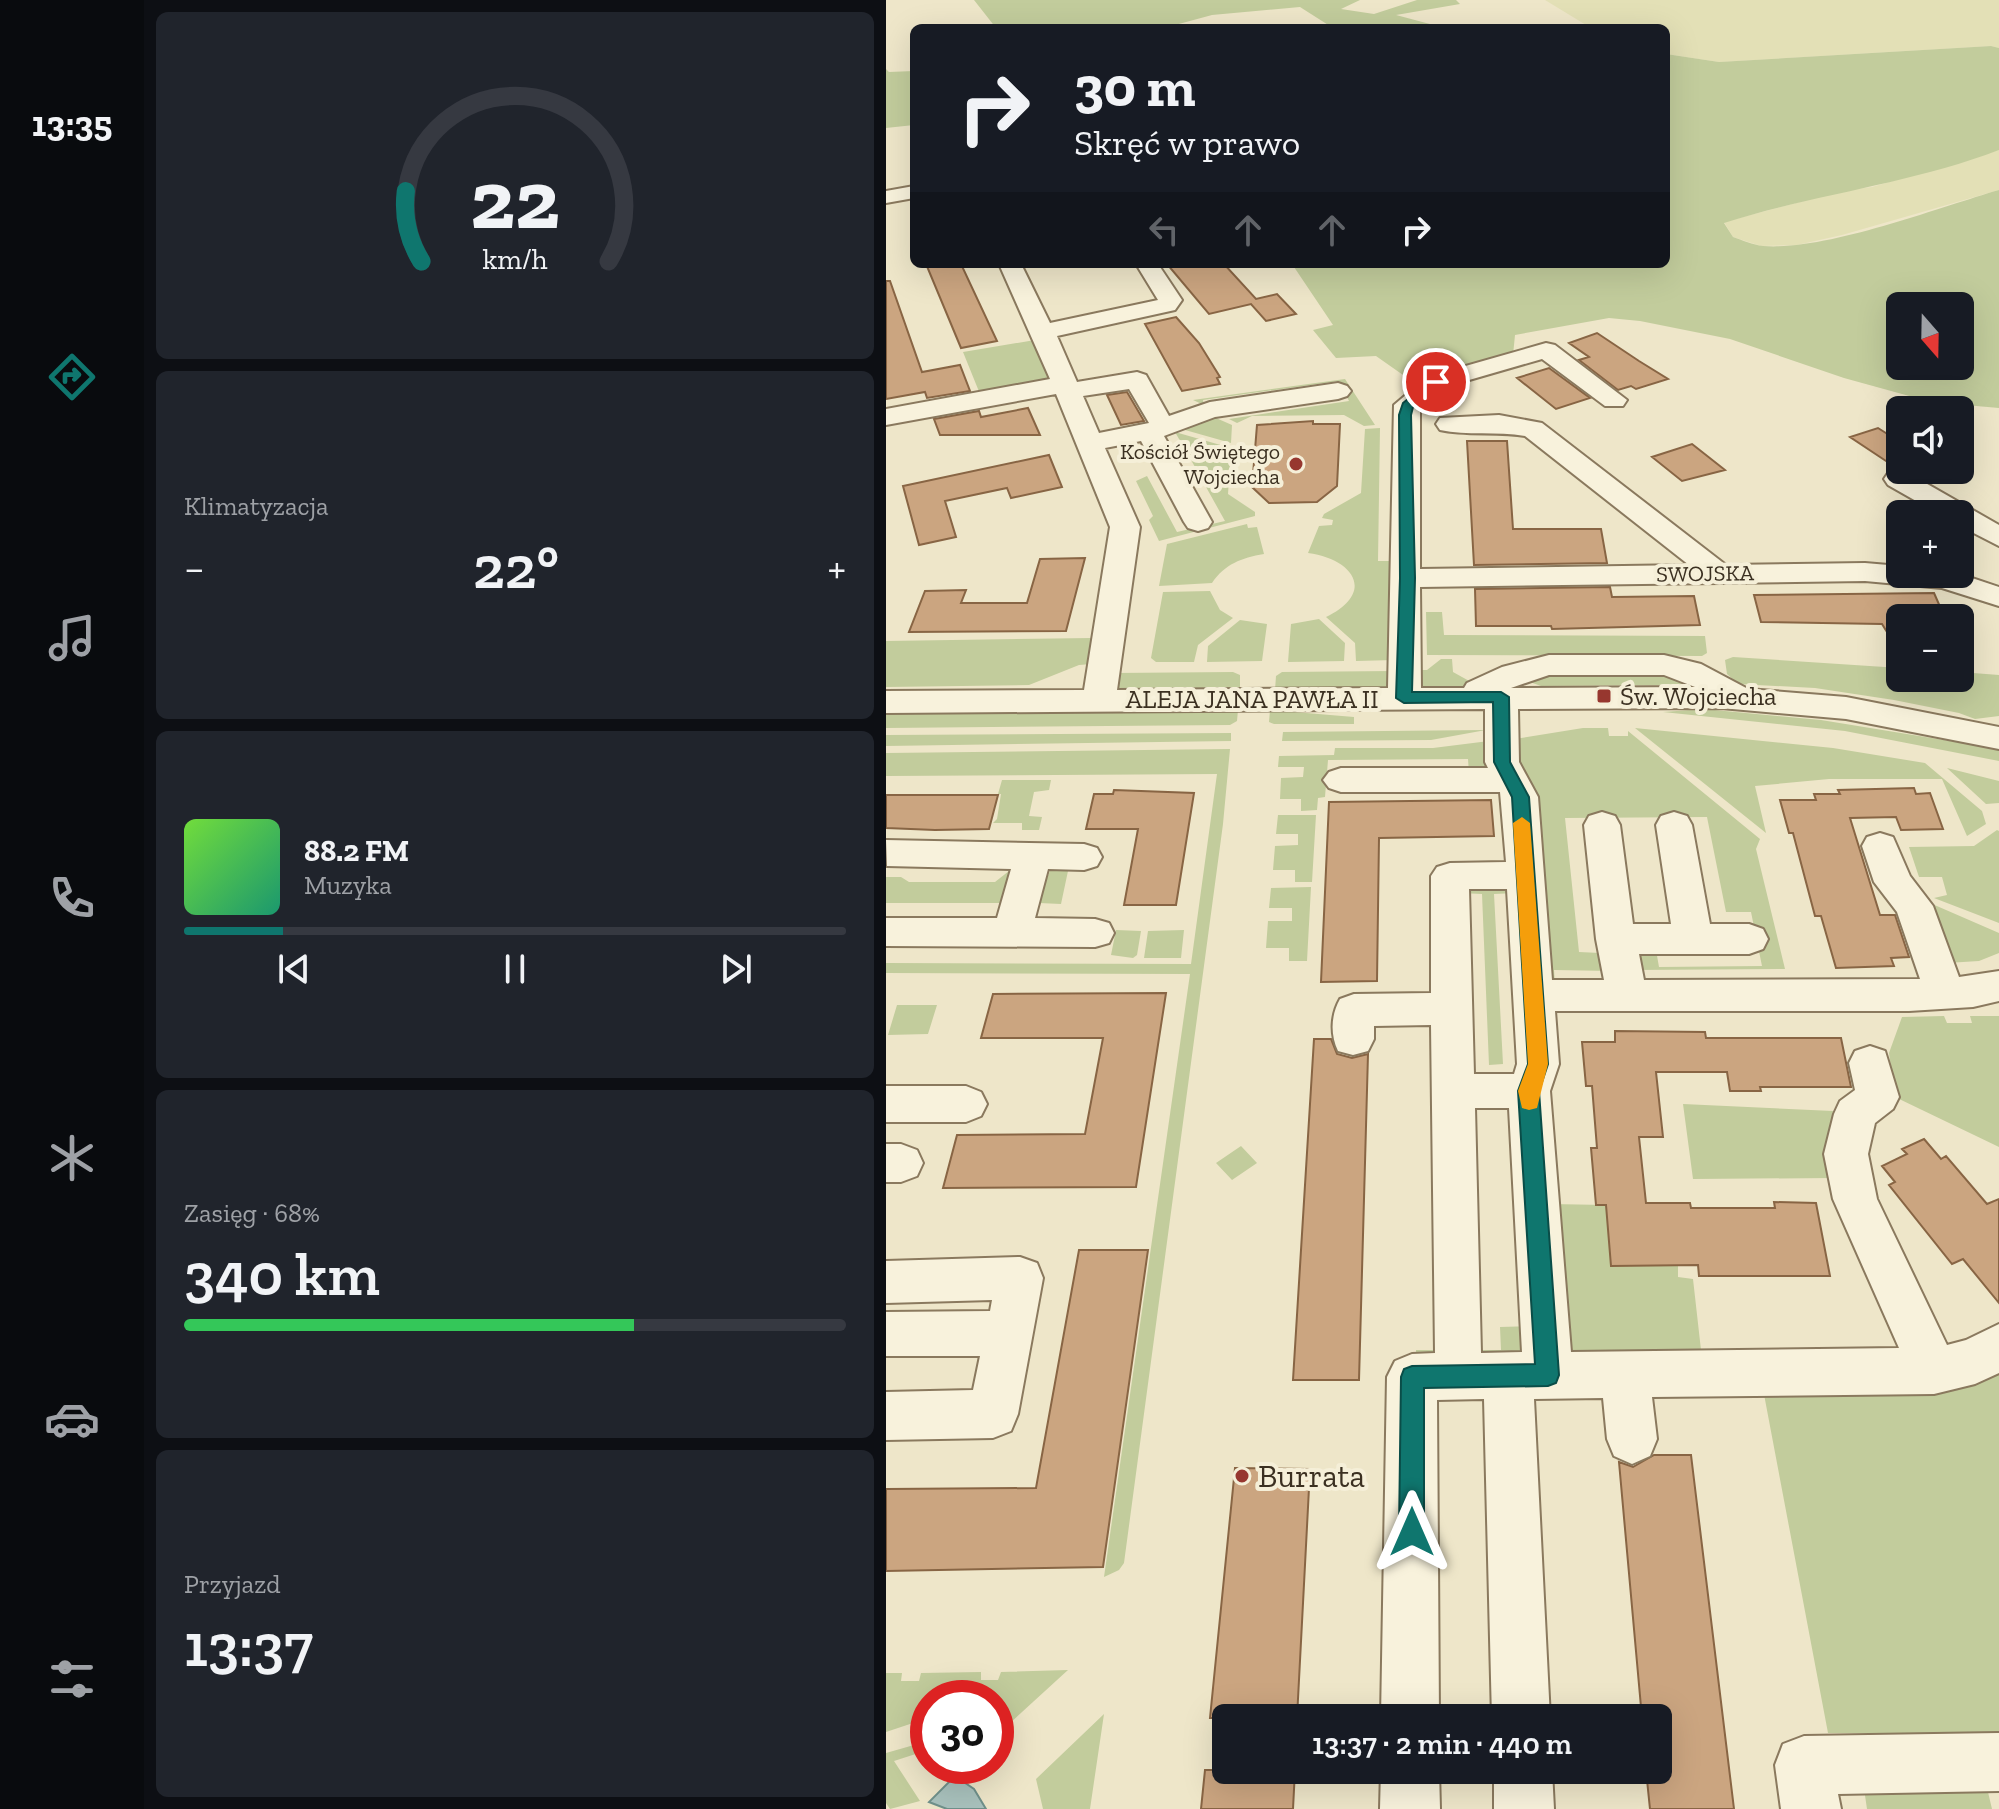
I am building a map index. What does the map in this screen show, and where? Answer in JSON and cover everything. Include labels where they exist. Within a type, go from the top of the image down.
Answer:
[{"type":"street","points":[[886,197],[910,193]]},
{"type":"street","points":[[1012,268],[1043,332],[1125,527],[1099,700]]},
{"type":"street","points":[[1043,332],[1167,305],[1170,300],[1150,268]]},
{"type":"street","points":[[1404,698],[1407,405],[1436,382],[1546,350],[1614,400]]},
{"type":"street","points":[[886,417],[1137,380],[1198,522]]},
{"type":"street","points":[[1091,442],[1152,418],[1251,386]]},
{"type":"street","points":[[1152,418],[1338,391]]},
{"type":"street","points":[[1449,424],[1499,423],[1533,429],[1718,573]]},
{"type":"street","points":[[1907,484],[1935,500]]},
{"type":"street","points":[[1974,522],[1999,537]]},
{"type":"street","name":"SWOJSKA","points":[[1407,578],[1718,573],[1913,575],[1946,579],[1999,597]]},
{"type":"street","points":[[1482,697],[1502,762],[1520,797],[1538,1064],[1529,1091],[1528,1375],[1521,1704]]},
{"type":"street","name":"ALEJA JANA PAWŁA II","points":[[886,702],[1744,698],[1846,708],[1999,738]]},
{"type":"street","points":[[1341,780],[1512,780]]},
{"type":"street","points":[[1602,825],[1615,939],[1623,966],[1626,997]]},
{"type":"street","points":[[1674,825],[1693,940]]},
{"type":"street","points":[[1880,846],[1893,882],[1914,906],[1945,993]]},
{"type":"street","points":[[887,853],[1084,857]]},
{"type":"street","points":[[1012,932],[1033,856]]},
{"type":"street","points":[[1458,1350],[1450,876],[1524,875]]},
{"type":"street","points":[[886,932],[1095,933]]},
{"type":"street","points":[[1615,939],[1749,939]]},
{"type":"street","points":[[1534,996],[1945,993],[1973,992],[1999,986]]},
{"type":"street","points":[[1353,1039],[1354,1010],[1451,1009]]},
{"type":"street","points":[[1870,1063],[1878,1097],[1855,1114],[1846,1154],[1855,1199],[1934,1371]]},
{"type":"street","points":[[1453,1091],[1529,1091]]},
{"type":"street","points":[[886,1104],[966,1104]]},
{"type":"street","points":[[886,1282],[1020,1278],[993,1414],[886,1416]]},
{"type":"street","points":[[886,1334],[1009,1333]]},
{"type":"street","points":[[1410,1704],[1412,1377],[1934,1371],[1975,1361],[1999,1347]]},
{"type":"street","points":[[1625,1375],[1632,1439]]},
{"type":"street","points":[[1811,1809],[1804,1765],[1999,1762]]},
{"type":"street","points":[[1410,1784],[1410,1809]]},
{"type":"street","points":[[1523,1784],[1524,1809]]},
{"type":"shaded area","points":[[1545,0],[1999,0],[1999,48],[1719,62],[1670,55],[1670,24],[1584,24]]},
{"type":"shaded area","points":[[1999,150],[1999,190],[1842,235],[1797,245],[1761,246],[1733,237],[1724,222],[1841,191],[1872,187]]},
{"type":"green space","points":[[974,0],[1360,0],[1341,9],[1374,14],[1417,0],[1456,0],[1460,4],[1396,15],[1430,24],[1327,24],[1300,7],[1212,15],[1179,24],[993,24]]},
{"type":"green space","points":[[1999,48],[1999,150],[1931,172],[1724,223],[1733,237],[1755,245],[1788,246],[1849,235],[1999,190],[1999,408],[1974,406],[1974,396],[1909,396],[1844,378],[1730,339],[1609,318],[1515,335],[1513,355],[1413,382],[1376,356],[1336,358],[1313,330],[1333,325],[1295,268],[1670,268],[1670,55],[1719,62]]},
{"type":"green space","points":[[886,69],[889,72],[910,71],[910,125],[886,128]]},
{"type":"green space","points":[[1035,340],[1048,375],[1046,380],[980,394],[963,352]]},
{"type":"green space","points":[[1345,379],[1375,425],[1364,426],[1344,415],[1252,416],[1237,423],[1229,419],[1349,401],[1339,381],[1203,400],[1204,405],[1193,400]]},
{"type":"green space","points":[[1216,418],[1232,425],[1231,443],[1178,428],[1183,424]]},
{"type":"green space","points":[[1380,428],[1378,561],[1394,561],[1394,660],[1356,661],[1355,643],[1326,617],[1351,597],[1355,587],[1353,578],[1337,562],[1308,553],[1319,526],[1332,525],[1333,520],[1322,518],[1324,514],[1361,493],[1365,429]]},
{"type":"green space","points":[[1175,432],[1231,448],[1230,469],[1223,473],[1199,474]]},
{"type":"green space","points":[[1147,476],[1177,532],[1225,521],[1201,478],[1223,476],[1229,479],[1228,494],[1255,512],[1255,516],[1159,541],[1149,520],[1153,516],[1136,481]]},
{"type":"green space","points":[[1247,524],[1248,528],[1257,527],[1264,554],[1234,563],[1212,583],[1159,586],[1167,544]]},
{"type":"green space","points":[[1210,591],[1220,610],[1233,618],[1198,645],[1194,662],[1156,662],[1151,658],[1163,592]]},
{"type":"green space","points":[[1426,612],[1442,612],[1444,635],[1705,636],[1707,653],[1702,656],[1427,655]]},
{"type":"green space","points":[[1319,619],[1345,643],[1344,661],[1288,662],[1291,624]]},
{"type":"green space","points":[[1240,620],[1267,624],[1262,661],[1207,662],[1208,646]]},
{"type":"green space","points":[[1091,638],[1092,664],[1079,665],[1029,685],[886,687],[886,641]]},
{"type":"green space","points":[[1733,657],[1886,667],[1886,692],[1974,692],[1974,673],[1999,675],[1999,716],[1975,719],[1894,700],[1815,688],[1738,684],[1727,674],[1725,660]]},
{"type":"green space","points":[[1441,659],[1452,659],[1453,672],[1471,682],[1445,689],[1418,684],[1415,670],[1427,670]]},
{"type":"green space","points":[[1394,671],[1391,686],[1381,689],[1275,690],[1276,676],[1282,672]]},
{"type":"green space","points":[[1233,672],[1240,675],[1240,690],[1122,690],[1117,688],[1113,673]]},
{"type":"green space","points":[[1543,676],[1684,676],[1698,685],[1541,686],[1527,681]]},
{"type":"green space","points":[[1704,709],[1821,720],[1999,749],[1999,761],[1845,731],[1663,712]]},
{"type":"green space","points":[[1238,710],[1237,721],[1230,725],[886,728],[886,712]]},
{"type":"green space","points":[[1270,710],[1354,717],[1354,724],[1274,724],[1269,722]]},
{"type":"green space","points":[[1583,728],[1608,728],[1609,736],[1628,736],[1628,731],[1760,839],[1756,849],[1785,969],[1633,970],[1635,956],[1643,951],[1656,950],[1659,967],[1762,966],[1751,912],[1726,912],[1707,817],[1565,818],[1579,952],[1600,953],[1614,971],[1554,970],[1555,986],[1551,983],[1515,759],[1515,739]]},
{"type":"green space","points":[[1635,728],[1833,748],[1925,763],[1982,811],[1986,824],[1967,836],[1942,779],[1829,779],[1755,786],[1766,833]]},
{"type":"green space","points":[[1486,730],[1431,740],[1282,741],[1283,732]]},
{"type":"green space","points":[[1231,733],[1231,741],[886,746],[886,735]]},
{"type":"green space","points":[[1489,741],[1489,762],[1481,770],[1469,773],[1468,759],[1328,760],[1325,797],[1318,798],[1317,810],[1301,811],[1301,799],[1280,799],[1281,778],[1303,777],[1304,767],[1278,767],[1279,756],[1334,755],[1335,748],[1433,748]]},
{"type":"green space","points":[[1230,749],[1223,824],[1124,1563],[1119,1570],[1104,1577],[1190,974],[886,973],[886,963],[1191,964],[1217,774],[886,776],[886,753]]},
{"type":"green space","points":[[1947,768],[1999,781],[1999,803],[1986,804]]},
{"type":"green space","points":[[1002,780],[1051,780],[1049,790],[1034,792],[1029,816],[1042,817],[1039,830],[1022,830],[1022,823],[993,823],[997,819]]},
{"type":"green space","points":[[1278,815],[1316,815],[1312,882],[1295,882],[1295,870],[1273,870],[1275,846],[1298,845],[1298,834],[1276,834]]},
{"type":"green space","points":[[1997,830],[1999,923],[1934,898],[1947,895],[1942,877],[1919,877],[1909,847],[1974,846]]},
{"type":"green space","points":[[1009,871],[1002,903],[886,903],[886,877],[901,877],[909,882],[995,882]]},
{"type":"green space","points":[[1050,871],[1068,871],[1061,904],[1039,903],[1034,923],[1029,921]]},
{"type":"green space","points":[[1507,885],[1516,893],[1494,894],[1503,1064],[1489,1065],[1482,894],[1460,893],[1466,888]]},
{"type":"green space","points":[[1311,887],[1307,961],[1289,961],[1289,948],[1266,948],[1268,921],[1292,921],[1292,908],[1269,908],[1271,888]]},
{"type":"green space","points":[[1923,900],[1999,933],[1999,953],[1979,961],[1947,963]]},
{"type":"green space","points":[[1116,930],[1141,931],[1137,955],[1133,958],[1111,955]]},
{"type":"green space","points":[[1184,930],[1181,958],[1144,958],[1148,931]]},
{"type":"green space","points":[[897,1005],[937,1005],[928,1034],[888,1035]]},
{"type":"green space","points":[[1944,1016],[1947,1023],[1972,1023],[1970,1016],[1999,1016],[1999,1147],[1895,1097],[1889,1053],[1902,1017]]},
{"type":"green space","points":[[1683,1104],[1833,1111],[1827,1161],[1832,1178],[1693,1179]]},
{"type":"green space","points":[[1241,1146],[1257,1163],[1232,1180],[1216,1163]]},
{"type":"green space","points":[[1550,1204],[1606,1205],[1611,1266],[1678,1266],[1678,1277],[1693,1279],[1702,1359],[1575,1357],[1567,1350]]},
{"type":"green space","points":[[1530,1326],[1525,1347],[1518,1353],[1416,1360],[1416,1350],[1501,1350],[1500,1327]]},
{"type":"green space","points":[[1999,1363],[1999,1733],[1828,1733],[1763,1389]]},
{"type":"green space","points":[[1068,1670],[1014,1719],[1014,1680],[998,1680],[1001,1672]]},
{"type":"green space","points":[[981,1672],[981,1680],[919,1680],[921,1673]]},
{"type":"green space","points":[[886,1673],[902,1673],[901,1681],[910,1681],[910,1724],[886,1732]]},
{"type":"green space","points":[[1104,1714],[1090,1809],[1043,1809],[1036,1779]]},
{"type":"green space","points":[[910,1746],[910,1756],[894,1761],[920,1801],[890,1809],[886,1803],[886,1753]]},
{"type":"green space","points":[[1983,1771],[1992,1809],[1867,1809],[1862,1775]]},
{"type":"water","points":[[947,1784],[967,1784],[974,1789],[986,1809],[947,1809],[929,1802]]},
{"type":"building","points":[[928,268],[963,268],[997,341],[961,348]]},
{"type":"building","points":[[1170,268],[1228,268],[1256,299],[1277,294],[1296,314],[1266,321],[1251,304],[1209,314]]},
{"type":"building","points":[[886,281],[890,281],[922,372],[960,365],[970,391],[927,398],[925,392],[886,399]]},
{"type":"building","points":[[1176,317],[1199,343],[1220,377],[1217,378],[1220,384],[1182,391],[1145,324]]},
{"type":"building","points":[[1597,333],[1668,379],[1636,389],[1631,386],[1618,390],[1579,360],[1589,357],[1569,343]]},
{"type":"building","points":[[1549,368],[1590,398],[1556,409],[1517,378]]},
{"type":"building","points":[[1127,392],[1144,421],[1121,425],[1107,395]]},
{"type":"building","points":[[1028,408],[1040,435],[940,435],[934,419],[979,411],[981,417]]},
{"type":"building","name":"Kościół Świętego Wojciecha","points":[[1313,421],[1313,424],[1340,424],[1337,486],[1317,502],[1269,503],[1252,487],[1257,425]]},
{"type":"building","points":[[1878,428],[1886,433],[1886,461],[1850,437]]},
{"type":"building","points":[[1467,441],[1507,441],[1513,529],[1601,529],[1607,563],[1474,565]]},
{"type":"building","points":[[1692,444],[1725,470],[1682,481],[1652,457]]},
{"type":"building","points":[[1049,455],[1062,487],[1011,498],[1007,488],[945,501],[956,537],[919,545],[903,486]]},
{"type":"building","points":[[1085,558],[1066,631],[909,632],[925,591],[966,590],[961,603],[1027,603],[1040,559]]},
{"type":"building","points":[[1610,587],[1612,597],[1694,596],[1700,625],[1552,629],[1551,626],[1476,626],[1475,589]]},
{"type":"building","points":[[1934,593],[1939,604],[1886,604],[1886,630],[1882,624],[1761,622],[1754,595]]},
{"type":"building","points":[[1914,788],[1916,794],[1930,793],[1943,829],[1901,830],[1896,817],[1850,818],[1880,915],[1895,915],[1909,957],[1891,958],[1894,966],[1836,968],[1821,916],[1815,916],[1793,833],[1789,833],[1780,800],[1816,800],[1814,794],[1840,794],[1838,790]]},
{"type":"building","points":[[1114,790],[1194,793],[1176,905],[1124,905],[1138,829],[1086,829],[1094,794],[1113,794]]},
{"type":"building","points":[[886,795],[998,795],[989,829],[935,830],[886,828]]},
{"type":"building","points":[[1491,800],[1494,836],[1379,838],[1377,981],[1321,982],[1329,802]]},
{"type":"building","points":[[1166,993],[1136,1187],[943,1188],[957,1135],[1085,1134],[1103,1038],[981,1038],[993,994]]},
{"type":"building","points":[[1615,1031],[1705,1032],[1706,1038],[1841,1038],[1851,1087],[1760,1087],[1761,1091],[1730,1091],[1727,1072],[1656,1072],[1663,1137],[1639,1137],[1646,1203],[1690,1203],[1691,1208],[1775,1208],[1774,1202],[1816,1203],[1830,1276],[1699,1276],[1698,1265],[1611,1266],[1606,1205],[1596,1205],[1591,1148],[1597,1148],[1592,1086],[1586,1086],[1582,1042],[1615,1042]]},
{"type":"building","points":[[1314,1039],[1331,1039],[1337,1054],[1352,1058],[1368,1054],[1359,1380],[1293,1380]]},
{"type":"building","points":[[1924,1139],[1941,1159],[1946,1156],[1987,1204],[1999,1199],[1999,1303],[1963,1259],[1952,1264],[1889,1185],[1895,1182],[1882,1166],[1907,1154],[1902,1149]]},
{"type":"building","points":[[1079,1250],[1148,1250],[1103,1567],[886,1571],[886,1489],[1036,1488]]},
{"type":"building","points":[[1654,1455],[1691,1455],[1734,1809],[1650,1809],[1647,1784],[1672,1784],[1672,1704],[1641,1704],[1619,1462],[1633,1467]]},
{"type":"building","points":[[1235,1468],[1310,1469],[1298,1704],[1212,1704],[1210,1718]]},
{"type":"building","points":[[1205,1770],[1212,1770],[1212,1784],[1294,1784],[1293,1809],[1201,1809]]},
{"type":"slow traffic","points":[[1522,823],[1538,1064],[1529,1091],[1529,1102]]},
{"type":"place","name":"Kościół Świętego Wojciecha","points":[[1296,464]]},
{"type":"place","name":"Św. Wojciecha","points":[[1604,696]]},
{"type":"place","name":"Burrata","points":[[1242,1476]]},
{"type":"route","points":[[1412,1532],[1412,1377],[1548,1375],[1529,1091],[1538,1064],[1534,996],[1520,797],[1502,762],[1501,697],[1404,698],[1407,578],[1405,415],[1407,405],[1436,382]]}]
